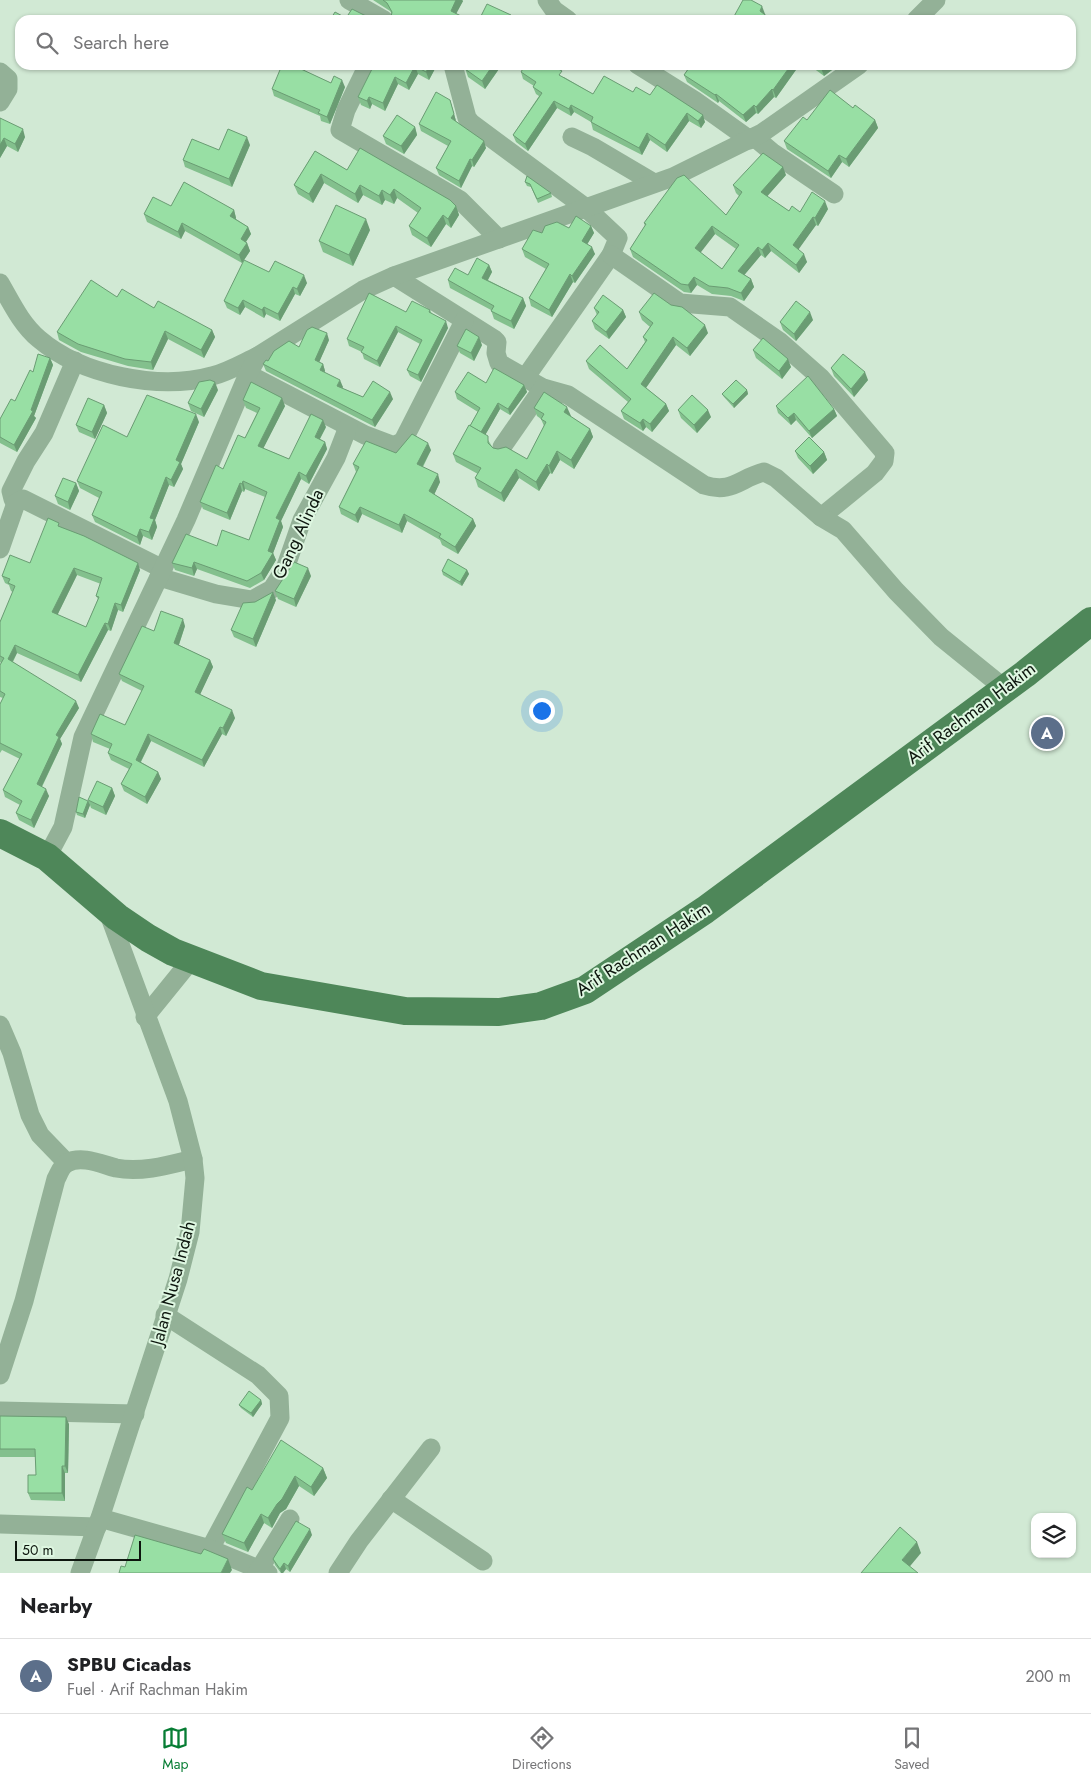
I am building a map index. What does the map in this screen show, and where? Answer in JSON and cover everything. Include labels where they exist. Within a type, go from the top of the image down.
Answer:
[{"type":"main road","name":"Arif Rachman Hakim","points":[[0,833],[47,857],[117,917],[148,938],[173,952],[261,986],[405,1012],[500,1012],[541,1006],[585,990],[704,910],[1025,674],[1091,621]]},
{"type":"street","points":[[349,0],[375,15]]},
{"type":"street","points":[[547,0],[554,10],[561,15]]},
{"type":"street","points":[[366,70],[346,110],[340,130],[460,200],[499,239]]},
{"type":"street","points":[[455,70],[467,118],[471,123],[586,208],[616,234],[618,242],[525,378]]},
{"type":"street","points":[[646,70],[752,138],[834,194]]},
{"type":"street","points":[[0,283],[22,320],[38,339],[75,361],[104,373],[139,380],[185,381],[212,376],[249,365],[363,290],[394,276],[689,170],[752,138],[852,70]]},
{"type":"street","points":[[0,72],[8,79],[9,83],[0,102]]},
{"type":"street","points":[[572,137],[593,147],[654,183]]},
{"type":"street","points":[[611,254],[680,303],[730,307],[779,341],[821,378],[885,453],[884,461],[875,473],[821,517]]},
{"type":"street","points":[[394,276],[494,339],[497,342],[496,353],[499,363],[543,388],[568,395],[704,485],[717,489],[729,488],[759,474],[768,474],[776,478],[821,517],[843,530],[896,591],[941,637],[1004,688]]},
{"type":"street","points":[[249,365],[348,426],[394,446],[403,441],[464,321]]},
{"type":"street","points":[[0,549],[16,503],[12,499],[11,491],[26,461],[44,433],[75,361]]},
{"type":"street","points":[[47,857],[63,827],[83,738],[186,520],[249,365]]},
{"type":"street","points":[[502,447],[543,388]]},
{"type":"street","name":"Gang Alinda","points":[[16,503],[18,500],[27,499],[161,573],[216,594],[252,600],[272,589],[285,569],[302,520],[336,458],[348,426]]},
{"type":"street","name":"Jalan Nusa Indah","points":[[80,1573],[99,1523],[135,1414],[190,1232],[196,1178],[178,1101],[145,1017],[106,906]]},
{"type":"street","points":[[145,1017],[192,959]]},
{"type":"street","points":[[0,1025],[12,1054],[30,1115],[40,1135],[67,1163]]},
{"type":"street","points":[[0,1375],[24,1301],[56,1179],[62,1167],[67,1163],[80,1160],[120,1168],[142,1169],[193,1159]]},
{"type":"street","points":[[165,1315],[258,1374],[279,1396],[280,1418],[210,1548]]},
{"type":"street","points":[[0,1411],[135,1414]]},
{"type":"street","points":[[338,1573],[358,1541],[431,1448]]},
{"type":"street","points":[[391,1499],[484,1561]]},
{"type":"street","points":[[0,1524],[99,1523],[210,1548],[261,1571],[290,1519]]},
{"type":"building","points":[[383,0],[456,0],[451,11],[459,15],[391,15],[392,12]]},
{"type":"building","points":[[743,0],[751,0],[762,6],[760,11],[765,15],[735,15]]},
{"type":"building","points":[[487,4],[511,15],[482,15]]},
{"type":"building","points":[[352,9],[364,15],[348,15]]},
{"type":"building","points":[[280,70],[303,70],[331,83],[334,76],[342,80],[327,117],[318,113],[320,110],[272,89]]},
{"type":"building","points":[[372,70],[413,70],[406,83],[395,77],[383,103],[369,97],[367,101],[358,97]]},
{"type":"building","points":[[466,70],[490,70],[482,81]]},
{"type":"building","points":[[522,70],[560,70],[562,71],[559,75],[593,94],[604,76],[633,92],[636,87],[650,95],[657,85],[703,115],[698,121],[687,113],[665,145],[647,133],[639,148],[591,122],[593,117],[571,105],[569,109],[554,101],[525,144],[513,135],[542,93],[533,87],[536,82],[521,72]]},
{"type":"building","points":[[688,70],[787,70],[773,90],[756,107],[754,105],[743,115],[716,94],[684,75]]},
{"type":"building","points":[[830,90],[853,108],[855,105],[875,120],[846,159],[839,155],[828,171],[784,141],[803,117],[807,120]]},
{"type":"building","points":[[436,92],[450,100],[454,114],[451,118],[484,141],[472,160],[470,159],[459,181],[436,168],[451,141],[419,124]]},
{"type":"building","points":[[397,115],[415,127],[401,146],[383,136]]},
{"type":"building","points":[[0,118],[23,129],[15,144],[4,138],[0,145]]},
{"type":"building","points":[[228,129],[247,137],[229,179],[183,160],[192,139],[219,150]]},
{"type":"building","points":[[360,148],[450,200],[456,206],[448,219],[443,215],[427,238],[409,226],[421,208],[394,189],[390,195],[382,190],[379,196],[360,185],[355,194],[321,174],[309,194],[294,185],[315,151],[347,170]]},
{"type":"building","points":[[763,153],[783,167],[761,192],[789,211],[792,206],[800,212],[812,192],[825,201],[815,218],[813,217],[793,245],[804,254],[796,265],[768,243],[762,250],[758,247],[738,271],[751,279],[741,293],[728,288],[709,286],[694,277],[688,285],[681,284],[630,249],[646,224],[644,223],[677,178],[684,175],[726,215],[742,192],[733,185]],"holes":[[[712,226],[739,245],[722,269],[695,248]]]},
{"type":"building","points":[[527,176],[551,193],[537,199],[530,184],[525,182]]},
{"type":"building","points":[[184,182],[234,210],[230,216],[248,227],[241,239],[247,243],[239,255],[182,223],[178,232],[144,214],[153,197],[171,206]]},
{"type":"building","points":[[336,205],[366,219],[349,255],[319,241]]},
{"type":"building","points":[[576,216],[591,226],[582,241],[592,247],[572,276],[570,274],[549,310],[529,298],[549,264],[522,249],[533,230],[542,233],[545,226],[557,222],[569,228]]},
{"type":"building","points":[[477,258],[489,265],[482,278],[523,298],[511,321],[491,311],[494,306],[448,280],[455,268],[468,275]]},
{"type":"building","points":[[244,260],[269,272],[275,261],[304,275],[297,289],[293,287],[278,314],[264,307],[262,310],[243,300],[238,308],[224,301]]},
{"type":"building","points":[[91,280],[117,297],[122,289],[154,308],[158,301],[212,330],[201,350],[165,331],[151,362],[125,359],[78,344],[57,332]]},
{"type":"building","points":[[369,293],[406,312],[412,301],[446,321],[418,375],[407,370],[422,340],[396,326],[377,361],[361,352],[364,347],[347,339]]},
{"type":"building","points":[[654,293],[671,305],[682,307],[705,325],[687,348],[673,337],[641,384],[666,404],[650,424],[643,419],[640,423],[621,411],[631,399],[586,361],[600,345],[627,369],[647,340],[643,337],[653,323],[639,312]]},
{"type":"building","points":[[603,295],[623,310],[606,332],[592,321],[599,312],[594,308]]},
{"type":"building","points":[[796,301],[810,312],[794,334],[780,322]]},
{"type":"building","points":[[312,327],[327,333],[315,360],[323,364],[320,370],[340,380],[337,386],[363,397],[373,381],[390,392],[372,420],[263,364],[266,360],[268,361],[274,351],[289,341],[299,347],[307,330]]},
{"type":"building","points":[[466,329],[479,337],[471,353],[457,346]]},
{"type":"building","points":[[763,338],[788,359],[779,371],[753,350]]},
{"type":"building","points":[[38,354],[50,358],[31,410],[33,411],[14,445],[0,437],[0,419],[11,399],[15,401],[30,370],[33,372]]},
{"type":"building","points":[[843,354],[865,372],[851,389],[831,368]]},
{"type":"building","points":[[494,368],[524,385],[508,409],[498,403],[481,432],[470,426],[480,408],[455,392],[468,372],[486,383]]},
{"type":"building","points":[[808,376],[834,409],[809,431],[794,413],[788,418],[776,406]]},
{"type":"building","points":[[210,380],[215,382],[201,409],[188,403],[199,382]]},
{"type":"building","points":[[736,380],[747,390],[733,404],[722,394]]},
{"type":"building","points":[[251,382],[282,398],[258,446],[289,459],[311,414],[323,420],[315,437],[325,442],[306,476],[299,472],[276,518],[280,520],[268,551],[273,553],[261,573],[247,581],[194,562],[192,568],[172,563],[186,534],[217,546],[222,530],[249,540],[267,492],[243,481],[242,484],[240,483],[227,513],[200,502],[216,465],[223,469],[238,435],[245,438],[260,408],[243,400]]},
{"type":"building","points":[[544,392],[567,407],[564,412],[590,429],[571,460],[557,451],[549,466],[547,464],[536,482],[516,469],[501,493],[475,478],[481,468],[453,454],[469,425],[488,436],[488,443],[493,448],[506,447],[527,459],[546,422],[541,419],[544,414],[534,408]]},
{"type":"building","points":[[147,395],[196,414],[176,460],[180,462],[171,480],[166,477],[150,518],[154,519],[149,532],[140,529],[137,537],[92,515],[102,492],[77,481],[103,425],[127,437]]},
{"type":"building","points":[[692,395],[708,410],[694,425],[678,410]]},
{"type":"building","points":[[88,398],[104,405],[92,432],[76,425]]},
{"type":"building","points":[[412,434],[428,443],[417,464],[438,474],[429,491],[473,519],[455,547],[439,537],[441,534],[404,514],[399,525],[360,507],[355,515],[339,507],[359,467],[353,464],[366,441],[396,453]]},
{"type":"building","points":[[809,437],[824,452],[810,466],[795,451]]},
{"type":"building","points":[[63,478],[76,483],[68,502],[55,496]]},
{"type":"building","points":[[48,518],[59,523],[58,526],[84,536],[138,563],[121,605],[115,603],[108,624],[105,623],[78,675],[15,645],[8,659],[76,701],[56,735],[59,737],[37,784],[46,789],[31,820],[16,813],[22,801],[3,790],[22,754],[0,743],[0,704],[5,694],[0,691],[0,665],[4,658],[0,656],[0,622],[15,586],[8,583],[10,579],[2,576],[10,555],[30,563]],"holes":[[[74,568],[102,578],[96,596],[99,597],[86,627],[52,612]]]},
{"type":"building","points":[[448,559],[467,570],[460,582],[442,571]]},
{"type":"building","points":[[294,562],[308,568],[294,599],[275,591]]},
{"type":"building","points":[[273,592],[253,639],[231,630],[243,603],[255,602]]},
{"type":"building","points":[[161,611],[183,619],[174,643],[210,660],[195,692],[232,710],[223,728],[220,727],[202,760],[148,734],[136,760],[158,772],[145,797],[121,784],[132,764],[108,753],[112,744],[91,734],[100,714],[125,725],[144,686],[119,674],[142,626],[154,631]]},
{"type":"building","points":[[97,781],[112,788],[103,807],[88,800]]},
{"type":"building","points":[[79,797],[88,801],[83,814],[76,812]]},
{"type":"building","points":[[249,1391],[261,1400],[251,1413],[239,1405]]},
{"type":"building","points":[[0,1416],[66,1417],[65,1466],[62,1466],[62,1493],[28,1493],[28,1475],[36,1475],[35,1449],[0,1449]]},
{"type":"building","points":[[281,1440],[323,1468],[311,1487],[295,1476],[282,1499],[268,1518],[261,1514],[244,1543],[222,1534],[247,1487],[252,1490]]},
{"type":"building","points":[[296,1521],[310,1529],[288,1566],[284,1563],[280,1569],[273,1559]]},
{"type":"building","points":[[900,1527],[917,1542],[902,1560],[918,1573],[861,1573]]},
{"type":"building","points":[[135,1535],[201,1554],[204,1549],[228,1559],[221,1573],[119,1573],[121,1566],[125,1567]]},
{"type":"place","name":"SPBU Cicadas","points":[[1047,733]]}]
